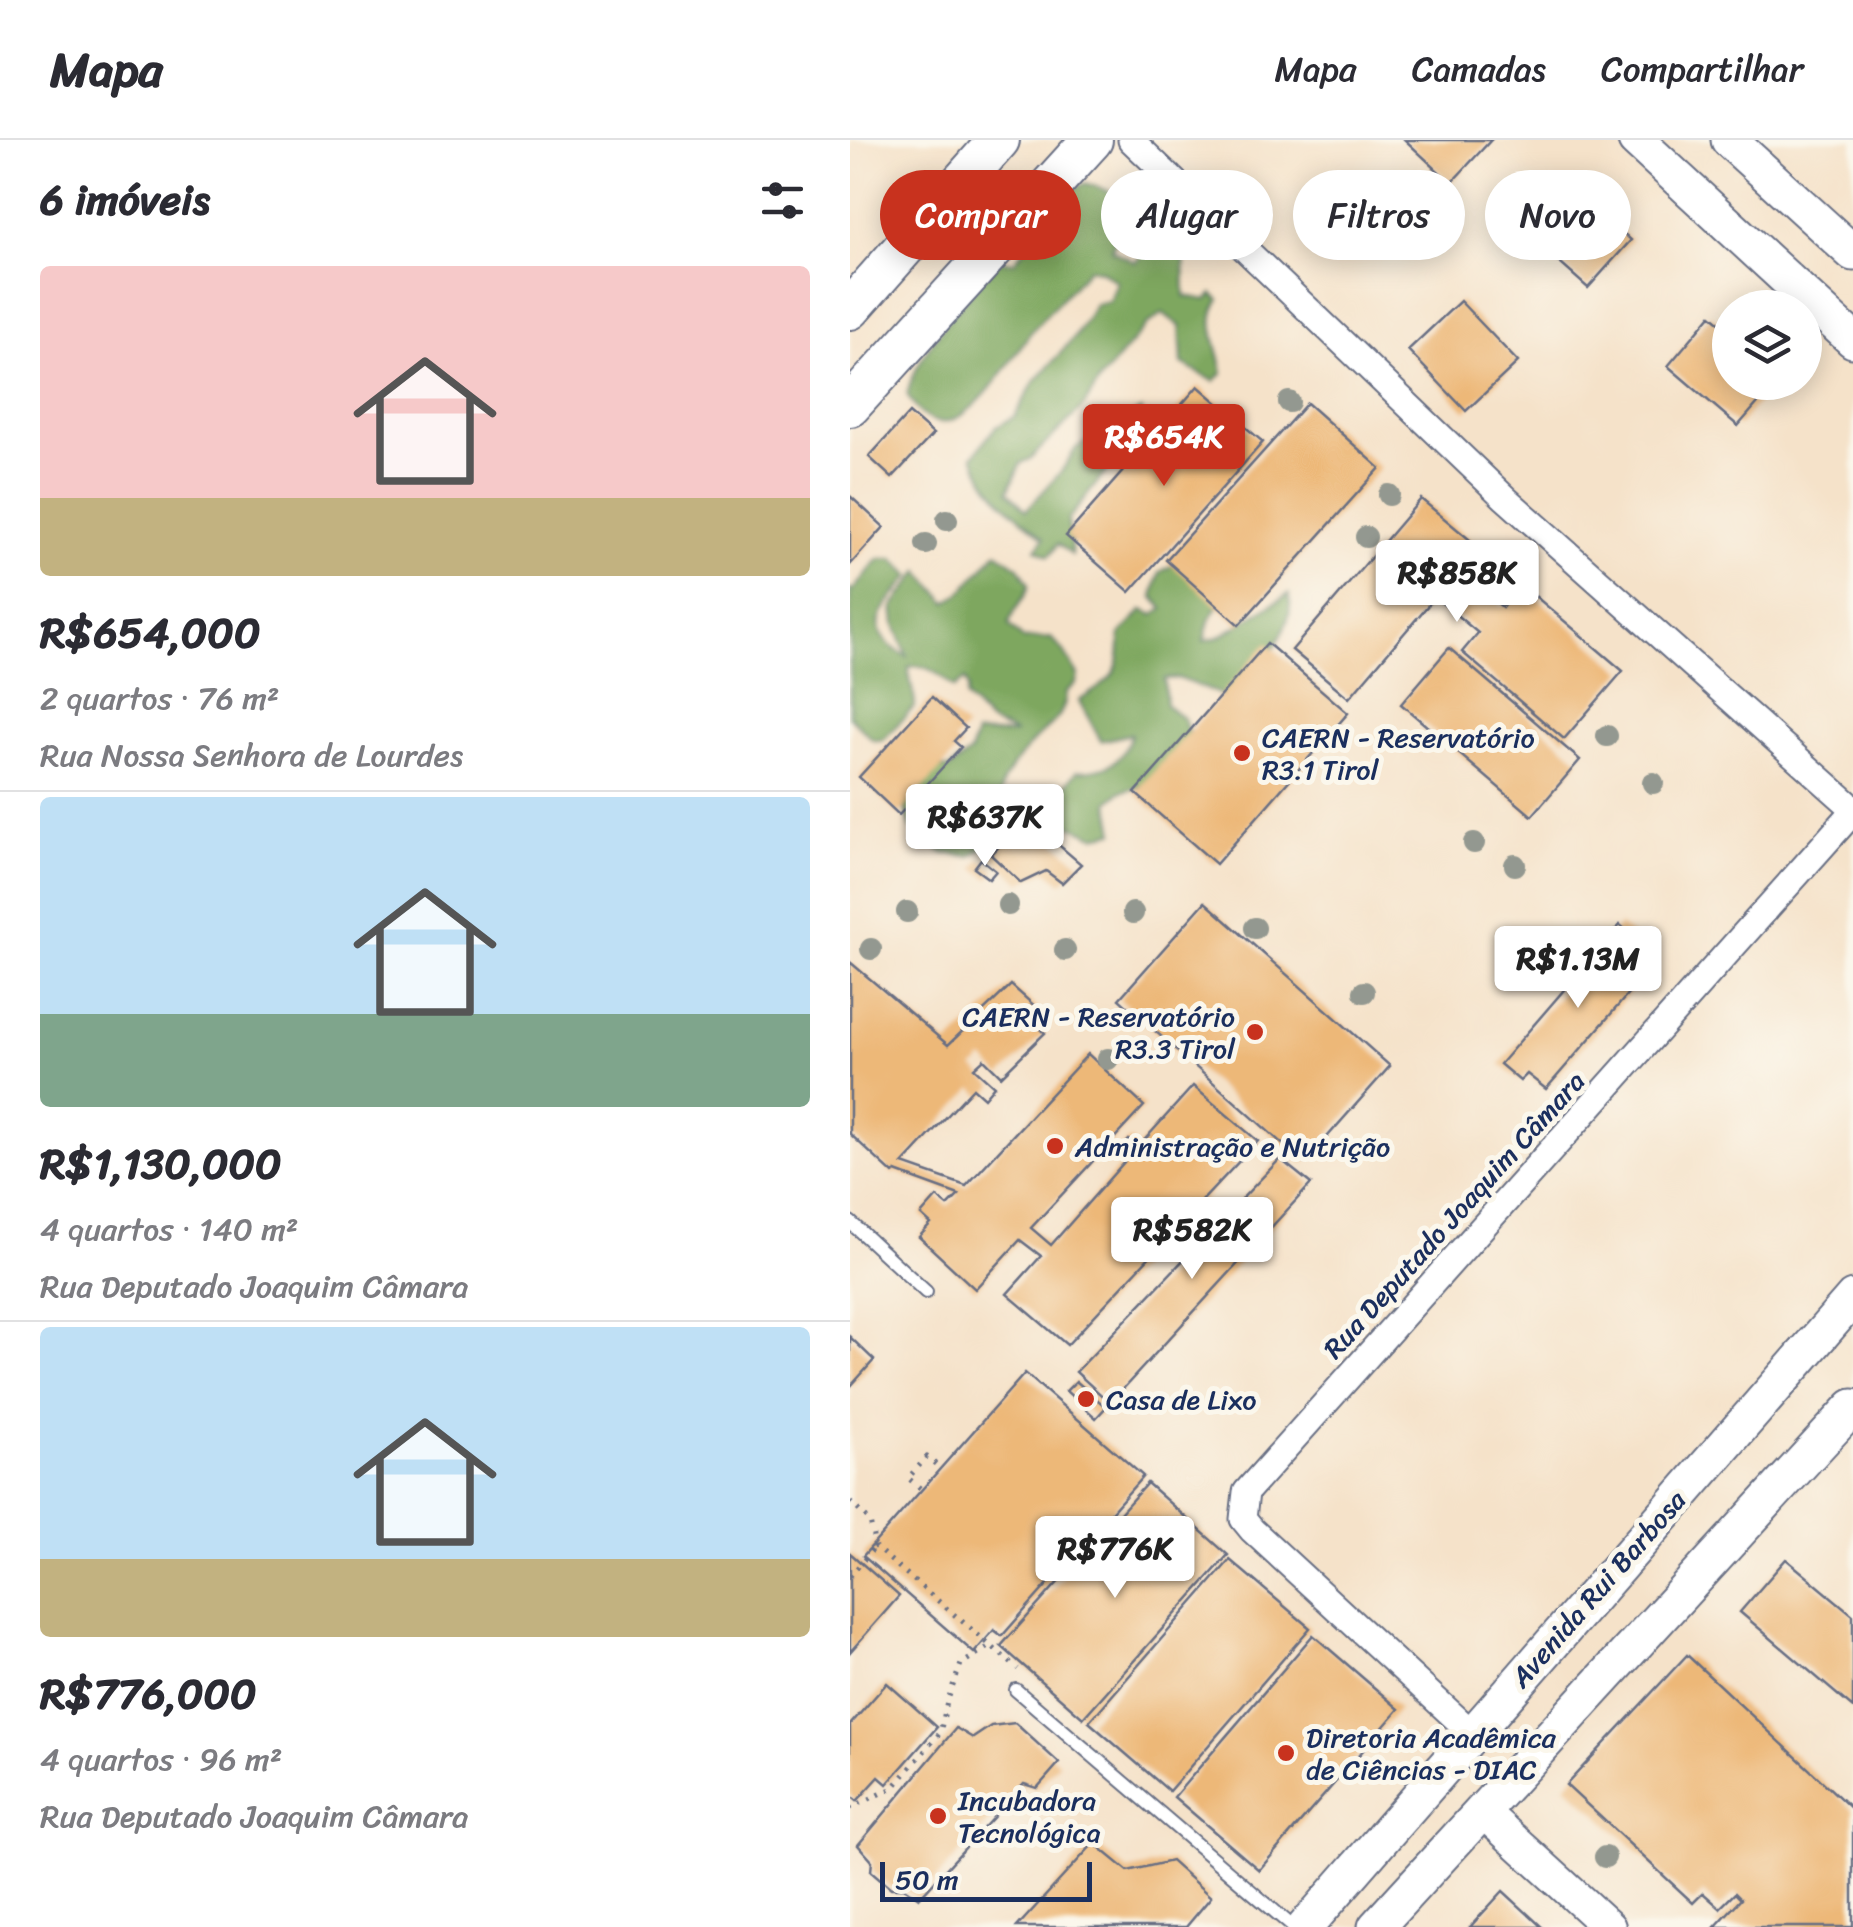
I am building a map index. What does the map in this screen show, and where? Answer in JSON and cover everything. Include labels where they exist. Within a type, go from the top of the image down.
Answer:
[{"type":"main road","points":[[850,309],[999,140]]},
{"type":"main road","points":[[850,406],[1092,140]]},
{"type":"main road","points":[[1636,140],[1853,340]]},
{"type":"main road","points":[[1729,140],[1853,254]]},
{"type":"main road","name":"Avenida Rui Barbosa","points":[[1306,1927],[1853,1298]]},
{"type":"main road","points":[[1376,1927],[1853,1407]]},
{"type":"main road","points":[[1379,1841],[1412,1885]]},
{"type":"street","points":[[1131,140],[1506,498],[1853,810]]},
{"type":"street","name":"Rua Deputado Joaquim Câmara","points":[[1472,1733],[1252,1530],[1244,1518],[1246,1492],[1853,810]]},
{"type":"street","points":[[1483,1812],[1610,1927]]},
{"type":"lane","points":[[850,1222],[926,1292]]},
{"type":"lane","points":[[1016,1690],[1294,1927]]},
{"type":"path","points":[[920,1488],[908,1478],[927,1457],[940,1468]]},
{"type":"path","points":[[850,1576],[876,1547]]},
{"type":"path","points":[[850,1808],[894,1788],[940,1733],[962,1664],[990,1646]]},
{"type":"green space","points":[[1081,185],[1101,188],[1101,260],[1184,260],[1185,296],[1207,300],[1213,294],[1220,300],[1213,326],[1223,373],[1214,381],[1182,364],[1180,326],[1163,313],[1147,325],[1100,380],[1084,406],[1030,459],[1021,463],[1008,491],[1026,510],[1061,472],[1076,448],[1141,410],[1146,431],[1135,448],[1111,465],[1068,520],[1072,555],[1058,544],[1049,556],[1036,549],[1044,538],[994,492],[973,456],[995,428],[1015,416],[1033,384],[1077,334],[1095,304],[1109,301],[1117,282],[1100,270],[1089,268],[1032,331],[992,386],[958,417],[940,422],[923,415],[907,394],[934,340],[1000,260],[1081,260]]},
{"type":"green space","points":[[997,552],[1019,567],[1029,585],[1009,625],[1023,639],[1051,638],[1078,675],[1066,692],[1059,716],[1004,780],[998,839],[970,856],[943,853],[911,827],[903,802],[930,766],[949,769],[970,753],[976,734],[1016,734],[990,723],[966,698],[965,680],[954,688],[933,672],[915,666],[909,667],[915,706],[883,740],[873,740],[850,717],[850,589],[879,559],[894,559],[911,576],[885,608],[879,628],[892,647],[907,656],[895,625],[893,607],[920,571],[947,602],[960,594]]},
{"type":"green space","points":[[1180,561],[1222,599],[1209,621],[1204,641],[1219,637],[1289,594],[1287,622],[1272,651],[1232,699],[1178,678],[1164,679],[1166,705],[1184,719],[1194,750],[1154,783],[1120,792],[1109,802],[1115,832],[1095,836],[1062,822],[1058,795],[1077,771],[1105,767],[1118,758],[1131,734],[1101,741],[1079,701],[1112,675],[1119,660],[1120,635],[1143,610],[1154,615],[1163,609],[1153,596],[1160,572]]},
{"type":"building","points":[[1405,140],[1491,140],[1463,170],[1437,170]]},
{"type":"building","points":[[1556,260],[1613,260],[1588,288]]},
{"type":"building","points":[[1460,301],[1518,362],[1466,411],[1408,350]]},
{"type":"building","points":[[1711,315],[1712,400],[1760,400],[1738,426],[1668,366]]},
{"type":"building","points":[[1198,386],[1263,442],[1130,592],[1066,536]]},
{"type":"building","points":[[1307,403],[1380,468],[1239,625],[1166,560]]},
{"type":"building","points":[[909,413],[933,434],[892,478],[869,457]]},
{"type":"building","points":[[850,496],[884,527],[850,565]]},
{"type":"building","points":[[1421,499],[1476,545],[1456,568],[1502,607],[1521,584],[1623,671],[1564,739],[1462,652],[1478,633],[1435,597],[1349,698],[1292,650]]},
{"type":"building","name":"CAERN - Reservatório R3.1 Tirol","points":[[1267,643],[1348,713],[1216,864],[1135,793]]},
{"type":"building","points":[[1449,648],[1580,760],[1532,816],[1401,704]]},
{"type":"building","points":[[932,697],[966,728],[954,741],[961,747],[899,815],[859,777]]},
{"type":"building","points":[[1026,817],[1081,864],[1062,883],[1046,871],[1021,883],[991,855]]},
{"type":"building","points":[[981,859],[996,871],[989,879],[974,868]]},
{"type":"building","name":"CAERN - Reservatório R3.3 Tirol","points":[[1205,902],[1390,1066],[1304,1163],[1119,999]]},
{"type":"building","points":[[1620,925],[1641,943],[1631,955],[1649,970],[1546,1089],[1527,1074],[1520,1081],[1500,1064]]},
{"type":"building","points":[[850,962],[948,1045],[1011,985],[1038,1009],[1029,1017],[1045,1033],[1001,1076],[984,1059],[974,1068],[994,1086],[984,1098],[973,1088],[903,1164],[966,1186],[1088,1054],[1144,1106],[1031,1228],[1051,1245],[1125,1161],[1117,1153],[1129,1140],[1138,1147],[1193,1086],[1258,1141],[1067,1345],[1007,1294],[1041,1256],[1020,1240],[975,1289],[919,1237],[931,1224],[921,1215],[937,1197],[948,1206],[959,1195],[893,1174],[850,1134]]},
{"type":"building","points":[[1280,1159],[1311,1184],[1110,1403],[1076,1372]]},
{"type":"building","points":[[850,1337],[874,1360],[850,1387]]},
{"type":"building","points":[[1025,1373],[1143,1476],[1002,1636],[994,1630],[974,1653],[863,1556]]},
{"type":"building","name":"Casa de Lixo","points":[[1076,1381],[1106,1407],[1096,1418],[1066,1391]]},
{"type":"building","points":[[1147,1483],[1228,1555],[1083,1718],[1001,1646]]},
{"type":"building","points":[[850,1553],[899,1596],[850,1652]]},
{"type":"building","points":[[1786,1559],[1853,1615],[1853,1708],[1740,1612]]},
{"type":"building","points":[[1230,1560],[1310,1628],[1169,1791],[1089,1722]]},
{"type":"building","name":"Diretoria Acadêmica de Ciências - DIAC","points":[[1313,1635],[1399,1709],[1259,1870],[1174,1797]]},
{"type":"building","points":[[1687,1655],[1853,1810],[1853,1927],[1715,1927],[1741,1899],[1735,1893],[1720,1908],[1703,1893],[1693,1903],[1566,1785]]},
{"type":"building","points":[[887,1683],[937,1727],[887,1784],[879,1777],[857,1801],[850,1795],[850,1725]]},
{"type":"building","name":"Incubadora Tecnológica","points":[[1015,1723],[1059,1763],[1037,1788],[1024,1784],[919,1898],[904,1888],[891,1888],[871,1871],[872,1861],[858,1845],[956,1728],[973,1738],[991,1726]]},
{"type":"building","points":[[1094,1843],[1128,1871],[1171,1861],[1211,1897],[1186,1927],[1017,1927]]},
{"type":"building","points":[[1503,1891],[1542,1927],[1470,1927]]},
{"type":"place","name":"CAERN - Reservatório R3.1 Tirol","points":[[1242,753]]},
{"type":"place","name":"CAERN - Reservatório R3.3 Tirol","points":[[1255,1032]]},
{"type":"place","name":"Administração e Nutrição","points":[[1055,1146]]},
{"type":"place","name":"Casa de Lixo","points":[[1086,1399]]},
{"type":"place","name":"Diretoria Acadêmica de Ciências - DIAC","points":[[1286,1753]]},
{"type":"place","name":"Incubadora Tecnológica","points":[[938,1816]]}]
